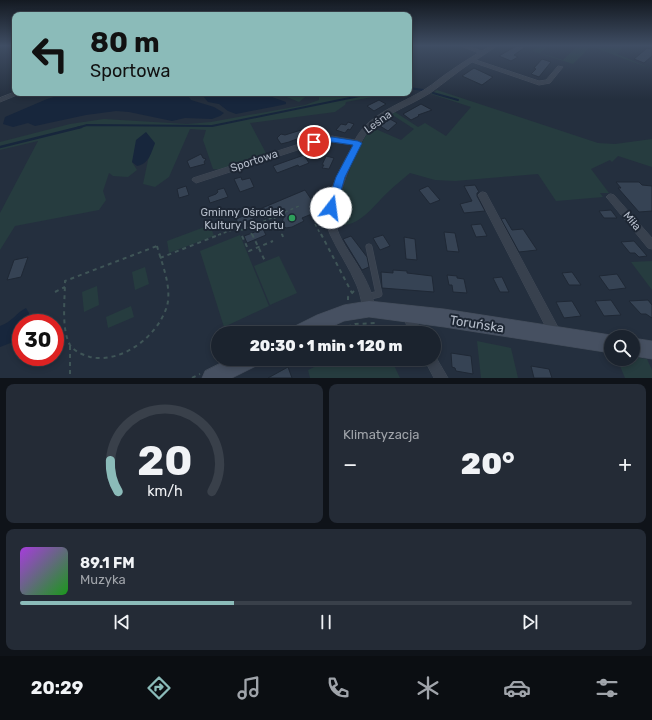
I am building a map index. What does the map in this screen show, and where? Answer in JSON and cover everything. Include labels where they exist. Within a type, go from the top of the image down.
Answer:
[{"type":"main road","name":"Toruńska","points":[[315,326],[344,313],[371,310],[409,314],[604,343]]},
{"type":"main road","points":[[640,348],[652,350]]},
{"type":"main road","points":[[212,378],[235,366]]},
{"type":"street","name":"Leśna","points":[[371,310],[363,286],[334,234],[330,221],[331,208],[336,190],[362,134],[374,122],[428,91],[465,64]]},
{"type":"street","points":[[482,64],[539,83],[548,82],[560,67]]},
{"type":"street","points":[[0,100],[12,96]]},
{"type":"street","name":"Sportowa","points":[[196,180],[314,142],[336,139],[358,143]]},
{"type":"street","points":[[483,195],[556,336]]},
{"type":"street","name":"Miła","points":[[611,197],[652,245]]},
{"type":"street","points":[[409,314],[413,326]]},
{"type":"street","points":[[434,366],[441,378]]},
{"type":"lane","points":[[369,247],[379,294],[371,310]]},
{"type":"path","points":[[160,258],[235,229],[242,230],[299,206]]},
{"type":"path","points":[[274,217],[283,237]]},
{"type":"path","points":[[315,224],[352,293]]},
{"type":"path","points":[[251,233],[264,261]]},
{"type":"path","points":[[242,236],[249,251],[273,241]]},
{"type":"path","points":[[70,344],[79,353],[92,358],[108,358],[129,351],[147,338],[159,322],[167,306],[168,291],[158,246],[65,281],[66,333],[70,344],[70,378]]},
{"type":"path","points":[[55,292],[65,288]]},
{"type":"path","points":[[349,326],[355,324],[371,310]]},
{"type":"green space","points":[[437,90],[598,143],[615,144],[652,139],[652,167],[618,156],[612,162],[610,160],[591,169],[609,193],[600,193],[603,197],[556,201],[538,174],[455,181],[435,180],[410,173],[391,189],[363,217],[351,224],[344,225],[341,217],[335,212],[350,168],[371,127],[401,140],[414,129],[391,114],[395,112],[418,127],[425,123],[446,136],[471,107],[431,94]]},
{"type":"green space","points":[[284,96],[306,96],[299,102]]},
{"type":"green space","points":[[319,96],[377,96],[346,102],[345,105],[335,112],[250,123],[267,155],[221,170],[213,169],[203,140],[206,130],[190,129],[169,177],[155,187],[143,184],[148,160],[155,143],[132,162],[137,170],[128,177],[113,176],[109,173],[103,191],[106,200],[99,210],[15,226],[0,250],[0,213],[38,141],[0,150],[0,142],[70,124],[104,119],[187,124],[211,122],[305,105],[319,100]]},
{"type":"green space","points":[[210,225],[214,236],[169,253],[167,241]]},
{"type":"green space","points":[[240,235],[269,306],[224,326],[200,251]]},
{"type":"green space","points":[[279,256],[297,293],[270,305],[254,266]]},
{"type":"green space","points":[[652,261],[652,290],[631,262]]},
{"type":"green space","points":[[145,267],[149,284],[135,290],[132,272]]},
{"type":"green space","points":[[97,286],[99,305],[84,312],[82,292]]},
{"type":"green space","points":[[131,306],[134,317],[108,328],[106,317]]},
{"type":"green space","points":[[477,341],[511,348],[518,378],[481,378]]},
{"type":"green space","points":[[640,358],[647,359],[652,370],[652,378],[625,378],[620,366],[640,366]]},
{"type":"green space","points":[[316,366],[394,366],[400,378],[310,378],[308,370]]},
{"type":"water","points":[[58,96],[191,96],[189,97],[191,100],[214,107],[224,113],[212,119],[185,118],[172,121],[129,112],[116,111],[86,115],[35,126],[28,123],[13,127],[3,124],[5,117]]},
{"type":"water","points":[[203,96],[269,96],[286,102],[286,104],[236,114],[228,111],[219,104],[208,102]]},
{"type":"water","points":[[146,132],[155,143],[147,160],[141,165],[137,166],[132,162],[136,140]]},
{"type":"water","points":[[26,308],[29,314],[17,314]]},
{"type":"water","points":[[12,318],[12,342],[0,347],[0,326]]},
{"type":"building","points":[[538,64],[550,64],[539,77],[531,74],[536,69],[534,68]]},
{"type":"building","points":[[474,68],[493,77],[482,85],[462,76]]},
{"type":"building","points":[[379,100],[386,104],[374,111],[367,106]]},
{"type":"building","points":[[421,104],[432,110],[418,115],[419,116],[411,120],[403,114]]},
{"type":"building","points":[[390,119],[397,123],[388,131],[380,126]]},
{"type":"building","points":[[348,122],[354,124],[350,130],[348,129],[345,133],[336,130],[341,124],[346,125]]},
{"type":"building","points":[[311,127],[315,132],[289,142],[281,144],[277,138],[281,134],[285,135]]},
{"type":"building","points":[[201,154],[203,158],[206,159],[204,162],[205,164],[190,168],[187,161]]},
{"type":"building","points":[[304,155],[309,163],[299,167],[298,165],[277,173],[273,166]]},
{"type":"building","points":[[326,156],[334,158],[329,169],[322,168]]},
{"type":"building","points":[[241,177],[242,180],[250,178],[254,187],[240,192],[234,179]]},
{"type":"building","points":[[616,182],[639,182],[642,185],[652,186],[652,211],[639,212],[618,188],[621,188]]},
{"type":"building","points":[[475,185],[479,192],[477,193],[477,196],[485,211],[464,213],[460,204],[472,201],[464,186]]},
{"type":"building","points":[[186,186],[189,195],[179,198],[177,189]]},
{"type":"building","points":[[428,186],[440,200],[430,204],[419,190]]},
{"type":"building","points":[[224,188],[228,197],[210,203],[208,197],[216,194],[218,192],[217,190]]},
{"type":"building","points":[[305,190],[319,211],[302,218],[304,221],[292,227],[286,228],[282,224],[285,210],[264,219],[262,215],[239,225],[236,219]]},
{"type":"building","points":[[611,210],[617,218],[604,218],[599,211]]},
{"type":"building","points":[[505,218],[512,230],[523,229],[537,250],[519,252],[501,219]]},
{"type":"building","points":[[481,224],[487,236],[476,237],[471,225]]},
{"type":"building","points":[[263,229],[266,235],[247,243],[244,236]]},
{"type":"building","points":[[444,232],[455,233],[459,252],[447,251]]},
{"type":"building","points":[[383,235],[390,246],[380,250],[373,238]]},
{"type":"building","points":[[351,236],[367,257],[369,267],[362,270],[343,239]]},
{"type":"building","points":[[404,237],[415,239],[417,260],[406,259]]},
{"type":"building","points":[[634,241],[647,256],[639,257],[635,253],[630,253],[621,242]]},
{"type":"building","points":[[28,257],[21,277],[7,280],[14,260]]},
{"type":"building","points":[[393,270],[432,276],[434,292],[382,288],[381,272],[393,273]]},
{"type":"building","points":[[572,272],[581,285],[569,285],[562,273]]},
{"type":"building","points":[[617,274],[626,288],[609,290],[599,276]]},
{"type":"building","points":[[447,275],[457,276],[457,278],[464,279],[467,293],[453,292],[452,285],[449,285]]},
{"type":"building","points":[[502,277],[509,292],[500,292],[493,278]]},
{"type":"building","points":[[611,300],[621,315],[604,316],[595,301]]},
{"type":"building","points":[[648,300],[652,305],[652,318],[646,314],[641,314],[629,301]]},
{"type":"building","points":[[572,301],[581,316],[564,318],[556,302]]},
{"type":"building","points":[[451,353],[471,356],[473,374],[456,371],[455,368],[452,367]]},
{"type":"building","points":[[531,366],[549,369],[552,378],[534,378]]},
{"type":"building","points":[[288,367],[292,378],[268,378]]},
{"type":"waterway","points":[[412,88],[423,90]]},
{"type":"waterway","points":[[433,93],[458,100]]},
{"type":"waterway","points":[[77,128],[87,125],[212,126],[359,96]]},
{"type":"waterway","points":[[0,147],[77,128]]},
{"type":"place","name":"Gminny Ośrodek Kultury I Sportu","points":[[292,218]]},
{"type":"route","points":[[314,142],[332,139],[358,143],[341,177],[331,208]]}]
